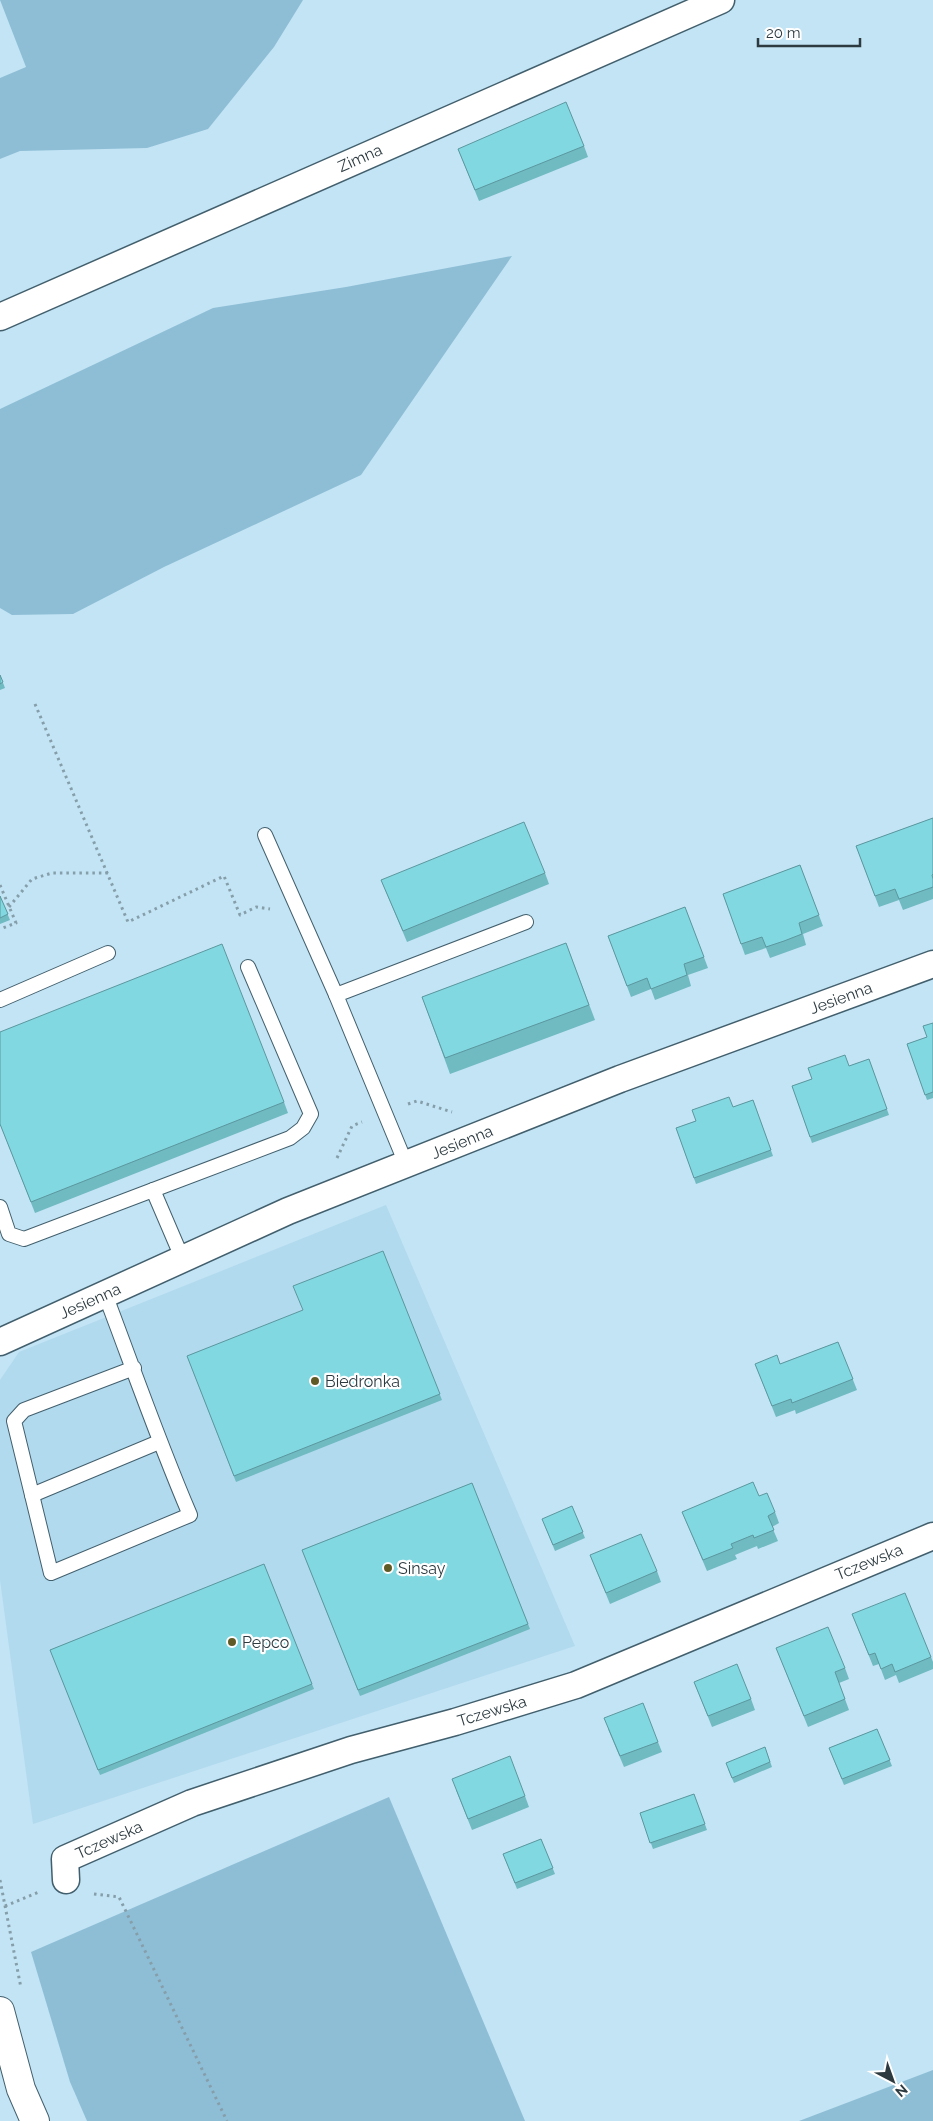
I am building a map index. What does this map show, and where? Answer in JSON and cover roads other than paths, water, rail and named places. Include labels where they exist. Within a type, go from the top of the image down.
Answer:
[{"type":"main road","points":[[0,2011],[21,2089],[36,2121]]},
{"type":"street","name":"Zimna","points":[[0,317],[721,0]]},
{"type":"street","name":"Jesienna","points":[[0,1342],[288,1211],[620,1079],[933,964]]},
{"type":"street","name":"Tczewska","points":[[66,1880],[65,1859],[192,1803],[350,1750],[455,1722],[576,1685],[933,1536]]},
{"type":"lane","points":[[265,835],[336,995],[406,1164]]},
{"type":"lane","points":[[336,995],[526,922]]},
{"type":"lane","points":[[0,1000],[108,953]]},
{"type":"lane","points":[[0,1207],[9,1234],[24,1239],[290,1138],[304,1128],[311,1114],[248,967]]},
{"type":"lane","points":[[153,1190],[183,1260]]},
{"type":"lane","points":[[105,1294],[134,1368],[159,1442],[190,1515],[50,1573],[14,1421],[24,1410],[134,1368]]},
{"type":"lane","points":[[32,1495],[159,1442]]},
{"type":"place","name":"Biedronka","points":[[315,1381]]},
{"type":"place","name":"Sinsay","points":[[388,1568]]},
{"type":"place","name":"Pepco","points":[[232,1642]]}]
